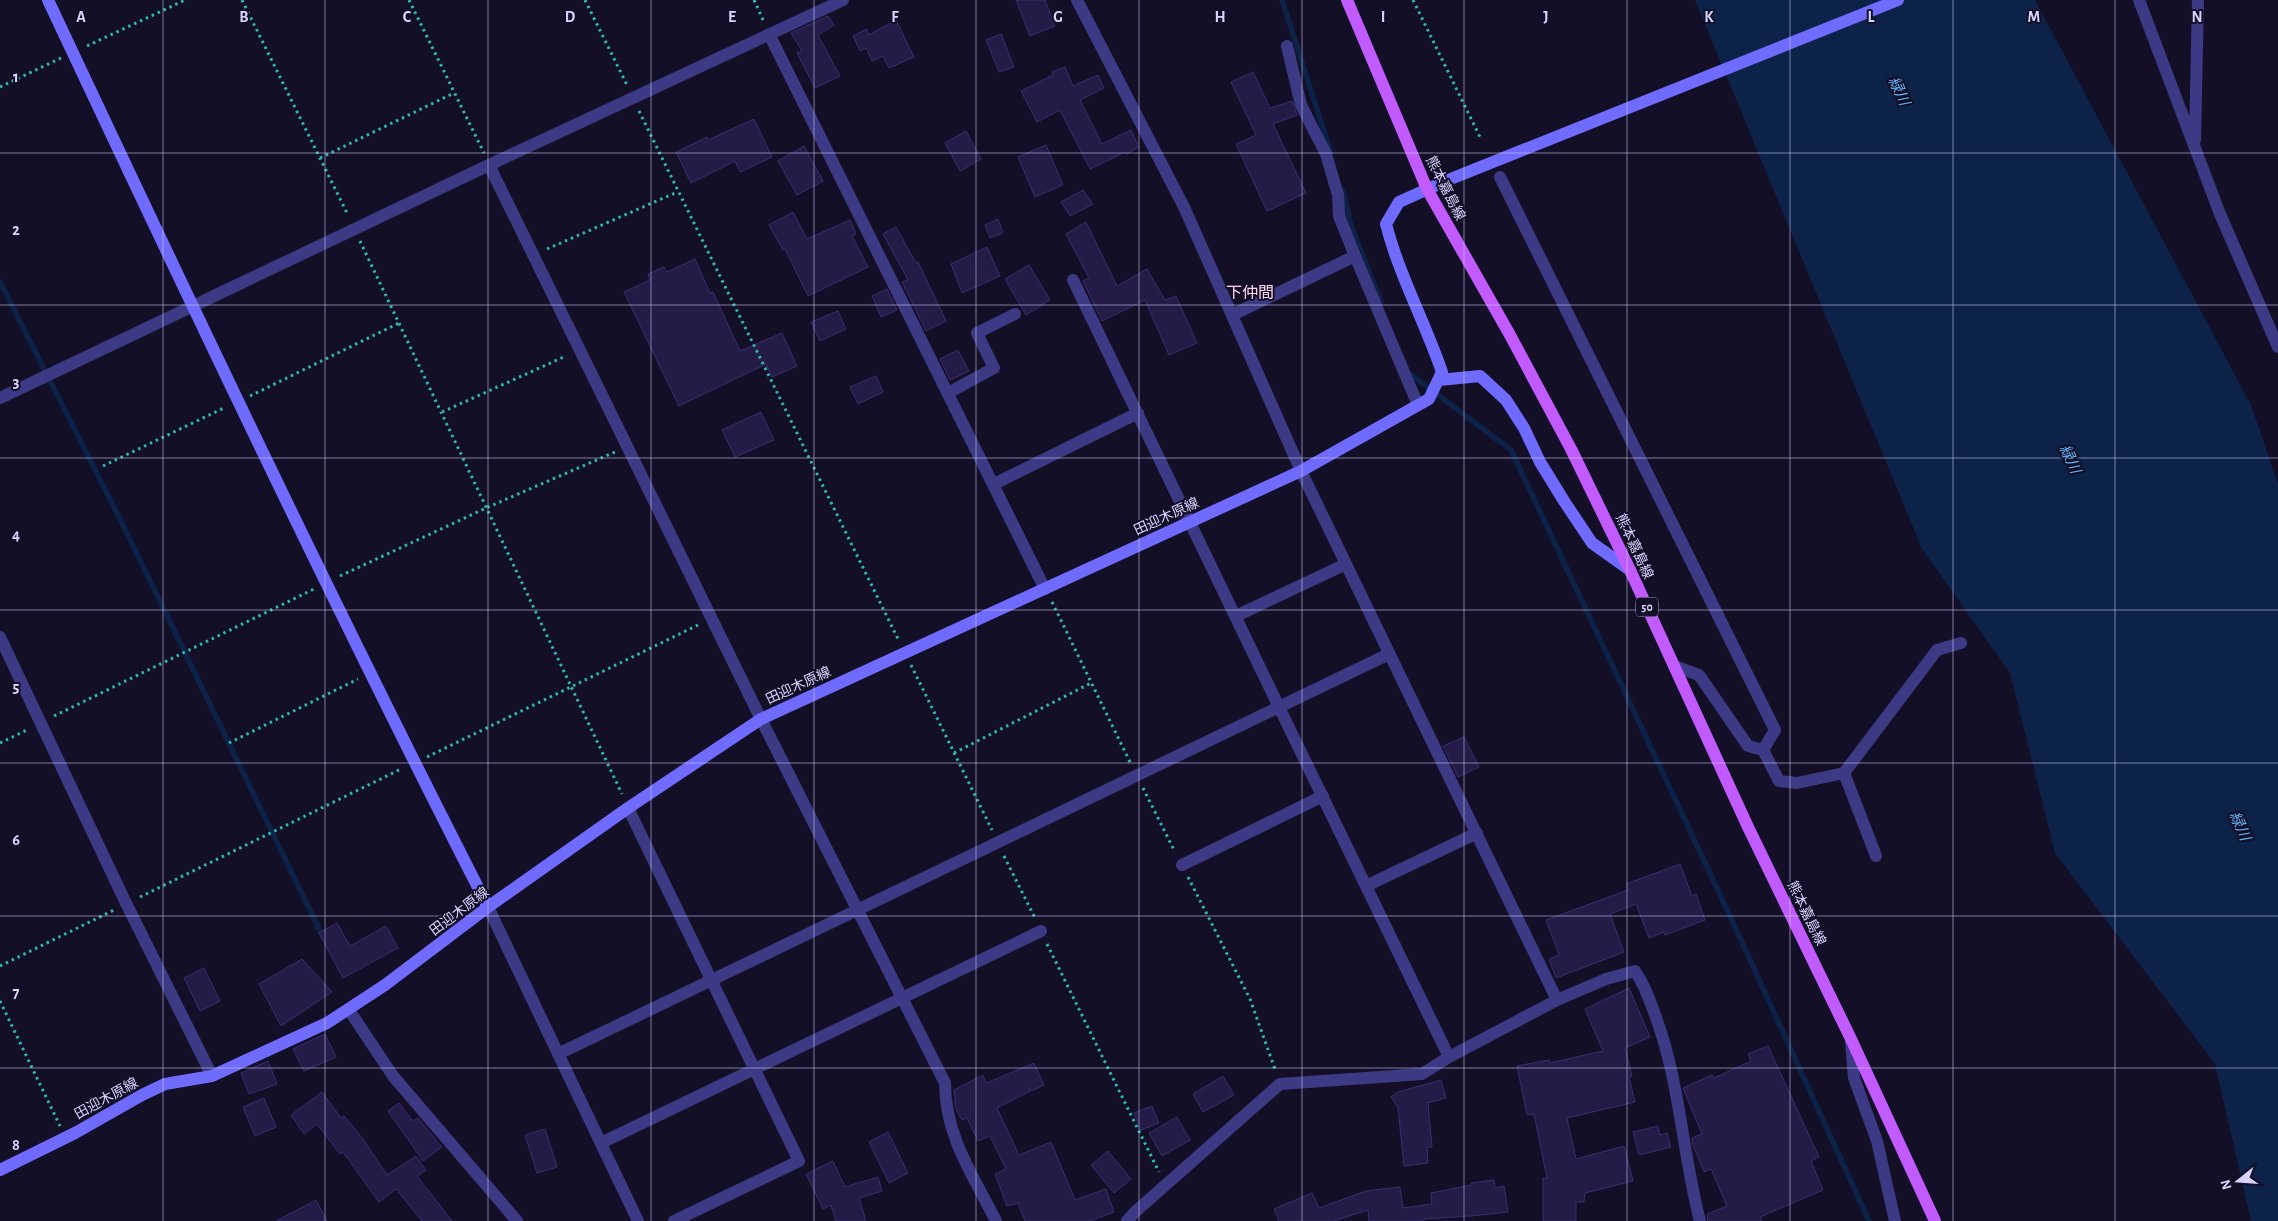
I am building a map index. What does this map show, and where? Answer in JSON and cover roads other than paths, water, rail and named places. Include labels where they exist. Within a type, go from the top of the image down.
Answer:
[{"type":"main road","points":[[48,0],[238,401],[414,763],[488,907]]},
{"type":"main road","name":"熊本嘉島線","points":[[1347,0],[1427,189],[1510,335],[1571,449],[1630,570],[1748,827],[1851,1039],[1935,1221]]},
{"type":"main road","points":[[1424,402],[1439,380],[1442,372],[1430,337],[1392,249],[1386,224],[1399,202],[1448,180],[1898,0]]},
{"type":"main road","points":[[1439,380],[1480,376],[1506,400],[1524,428],[1540,462],[1592,543],[1630,570]]},
{"type":"main road","name":"田迎木原線","points":[[0,1170],[165,1084],[212,1076],[328,1022],[349,1010],[488,907],[628,808],[760,719],[1301,471],[1424,402]]},
{"type":"street","points":[[0,398],[489,164],[843,0]]},
{"type":"street","points":[[1077,0],[1184,207],[1301,471],[1558,1000]]},
{"type":"street","points":[[1341,0],[1352,14]]},
{"type":"street","points":[[2138,0],[2220,214],[2278,347]]},
{"type":"street","points":[[2195,147],[2198,0]]},
{"type":"street","points":[[769,34],[1045,589]]},
{"type":"street","points":[[1287,46],[1301,105],[1326,154],[1338,195],[1339,216],[1355,256],[1424,402]]},
{"type":"street","points":[[489,164],[760,719],[945,1083],[945,1108],[952,1133],[996,1221]]},
{"type":"street","points":[[1500,177],[1775,730],[1762,750]]},
{"type":"street","points":[[1232,315],[1355,256]]},
{"type":"street","points":[[1073,280],[1449,1057]]},
{"type":"street","points":[[948,393],[994,368],[977,333],[1015,314]]},
{"type":"street","points":[[994,484],[1138,413]]},
{"type":"street","points":[[1236,616],[1346,564]]},
{"type":"street","points":[[0,637],[124,899],[212,1076]]},
{"type":"street","points":[[1674,666],[1699,675],[1748,746],[1762,750],[1779,782],[1797,783],[1844,773],[1937,650],[1961,643]]},
{"type":"street","points":[[558,1054],[1136,774],[1390,654]]},
{"type":"street","points":[[1844,773],[1876,856]]},
{"type":"street","points":[[1182,865],[1322,796]]},
{"type":"street","points":[[628,808],[799,1161],[674,1221]]},
{"type":"street","points":[[1366,886],[1477,833]]},
{"type":"street","points":[[488,907],[638,1221]]},
{"type":"street","points":[[601,1143],[1041,932]]},
{"type":"street","points":[[1127,1221],[1280,1084],[1422,1074],[1449,1057],[1558,1000],[1606,980],[1635,971],[1643,983],[1664,1038],[1680,1108],[1693,1194],[1700,1221]]},
{"type":"street","points":[[349,1010],[393,1076],[517,1221]]},
{"type":"street","points":[[1851,1039],[1854,1078],[1877,1141],[1895,1221]]},
{"type":"water","name":"緑川","points":[[1695,0],[2035,0],[2251,405],[2278,484],[2278,1221],[2251,1221],[2215,1064],[2055,853],[2010,673],[1922,549]]},
{"type":"waterway","points":[[1282,0],[1331,153]]},
{"type":"waterway","points":[[1343,190],[1351,226],[1381,302]]},
{"type":"waterway","points":[[0,282],[120,519],[323,937]]},
{"type":"waterway","points":[[1409,373],[1511,450],[1731,918],[1869,1221]]},
{"type":"district","name":"下仲間","points":[[1250,292]]}]
